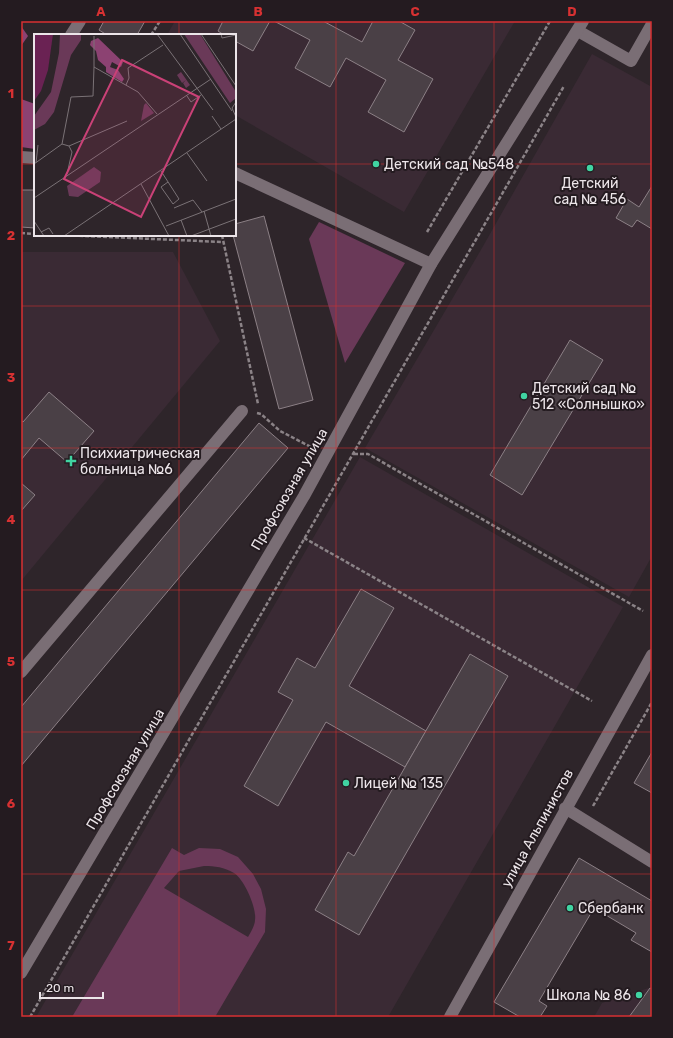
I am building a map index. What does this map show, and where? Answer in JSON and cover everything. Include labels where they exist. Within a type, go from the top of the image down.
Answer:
[{"type":"street","points":[[72,34],[80,21]]},
{"type":"street","points":[[580,26],[631,61],[652,24]]},
{"type":"street","name":"Профсоюзная улица","points":[[21,973],[304,496],[431,264],[580,26]]},
{"type":"street","points":[[21,157],[34,158]]},
{"type":"street","points":[[236,173],[431,264]]},
{"type":"street","points":[[21,672],[242,410]]},
{"type":"street","name":"улица Альпинистов","points":[[452,1014],[565,808],[652,655]]},
{"type":"street","points":[[565,808],[652,862]]},
{"type":"street","points":[[452,1014],[464,1017]]},
{"type":"path","points":[[153,34],[160,21]]},
{"type":"path","points":[[427,232],[550,21]]},
{"type":"path","points":[[30,1017],[568,80]]},
{"type":"path","points":[[21,233],[34,234]]},
{"type":"path","points":[[84,236],[223,242]]},
{"type":"path","points":[[222,236],[261,414]]},
{"type":"path","points":[[242,410],[261,414],[280,431],[317,450]]},
{"type":"path","points":[[353,454],[368,454],[643,610]]},
{"type":"path","points":[[304,538],[592,701]]},
{"type":"path","points":[[584,820],[652,702]]},
{"type":"shaded area","name":"Детский сад №548","points":[[175,21],[515,21],[404,212],[236,116],[236,34],[168,34]]},
{"type":"shaded area","points":[[21,26],[28,36],[21,46]]},
{"type":"shaded area","name":"Детский сад № 512 «Солнышко»","points":[[592,54],[652,87],[652,556],[629,597],[365,448],[482,248]]},
{"type":"shaded area","points":[[21,99],[34,104],[34,149],[21,147]]},
{"type":"shaded area","points":[[319,222],[405,263],[345,363],[309,239]]},
{"type":"shaded area","name":"Психиатрическая больница №6","points":[[21,252],[173,252],[220,341],[21,581]]},
{"type":"shaded area","name":"Лицей № 135","points":[[360,457],[623,607],[388,1017],[36,1017]]},
{"type":"shaded area","points":[[172,848],[184,855],[199,848],[220,849],[238,857],[253,874],[261,889],[266,909],[265,932],[215,1017],[72,1017]],"holes":[[[204,866],[223,868],[230,871],[238,876],[246,887],[252,901],[255,915],[252,931],[248,937],[164,888],[179,871]]]},
{"type":"shaded area","name":"Школа № 86","points":[[652,987],[652,1017],[594,1017],[602,1003]]},
{"type":"building","points":[[104,21],[145,21],[138,34],[105,34],[99,30]]},
{"type":"building","points":[[223,21],[270,21],[253,51],[236,42],[236,34],[222,34],[218,31]]},
{"type":"building","points":[[274,21],[323,21],[362,42],[373,21],[399,21],[415,30],[398,60],[433,79],[404,132],[368,112],[386,80],[346,58],[330,87],[295,68],[310,40]]},
{"type":"building","points":[[652,186],[652,229],[637,220],[632,227],[616,218],[627,199],[639,207]]},
{"type":"building","points":[[21,190],[34,190],[34,228],[21,227]]},
{"type":"building","points":[[264,216],[313,400],[279,409],[233,236],[236,236],[236,224]]},
{"type":"building","points":[[570,340],[603,360],[522,495],[490,475]]},
{"type":"building","points":[[49,392],[94,431],[67,462],[39,438],[21,460],[21,421],[23,422]]},
{"type":"building","points":[[259,423],[288,448],[21,766],[21,707]]},
{"type":"building","points":[[21,483],[35,495],[21,511]]},
{"type":"building","points":[[361,589],[394,608],[349,686],[426,731],[405,767],[326,722],[278,806],[244,786],[293,700],[278,692],[297,658],[315,668]]},
{"type":"building","points":[[470,654],[508,676],[359,935],[315,910],[348,852],[354,856]]},
{"type":"building","points":[[652,752],[652,793],[634,783]]},
{"type":"building","points":[[579,858],[652,901],[652,952],[631,940],[636,933],[594,908],[539,1001],[547,1006],[540,1017],[520,1017],[494,1002]]},
{"type":"building","points":[[650,988],[652,989],[652,1017],[629,1017]]},
{"type":"place","name":"Детский сад №548","points":[[376,164]]},
{"type":"place","name":"Детский сад № 456","points":[[590,168]]},
{"type":"place","name":"Детский сад № 512 «Солнышко»","points":[[524,396]]},
{"type":"place","name":"Психиатрическая больница №6","points":[[71,461]]},
{"type":"place","name":"Лицей № 135","points":[[346,783]]},
{"type":"place","name":"Сбербанк","points":[[570,908]]},
{"type":"place","name":"Школа № 86","points":[[639,995]]}]
